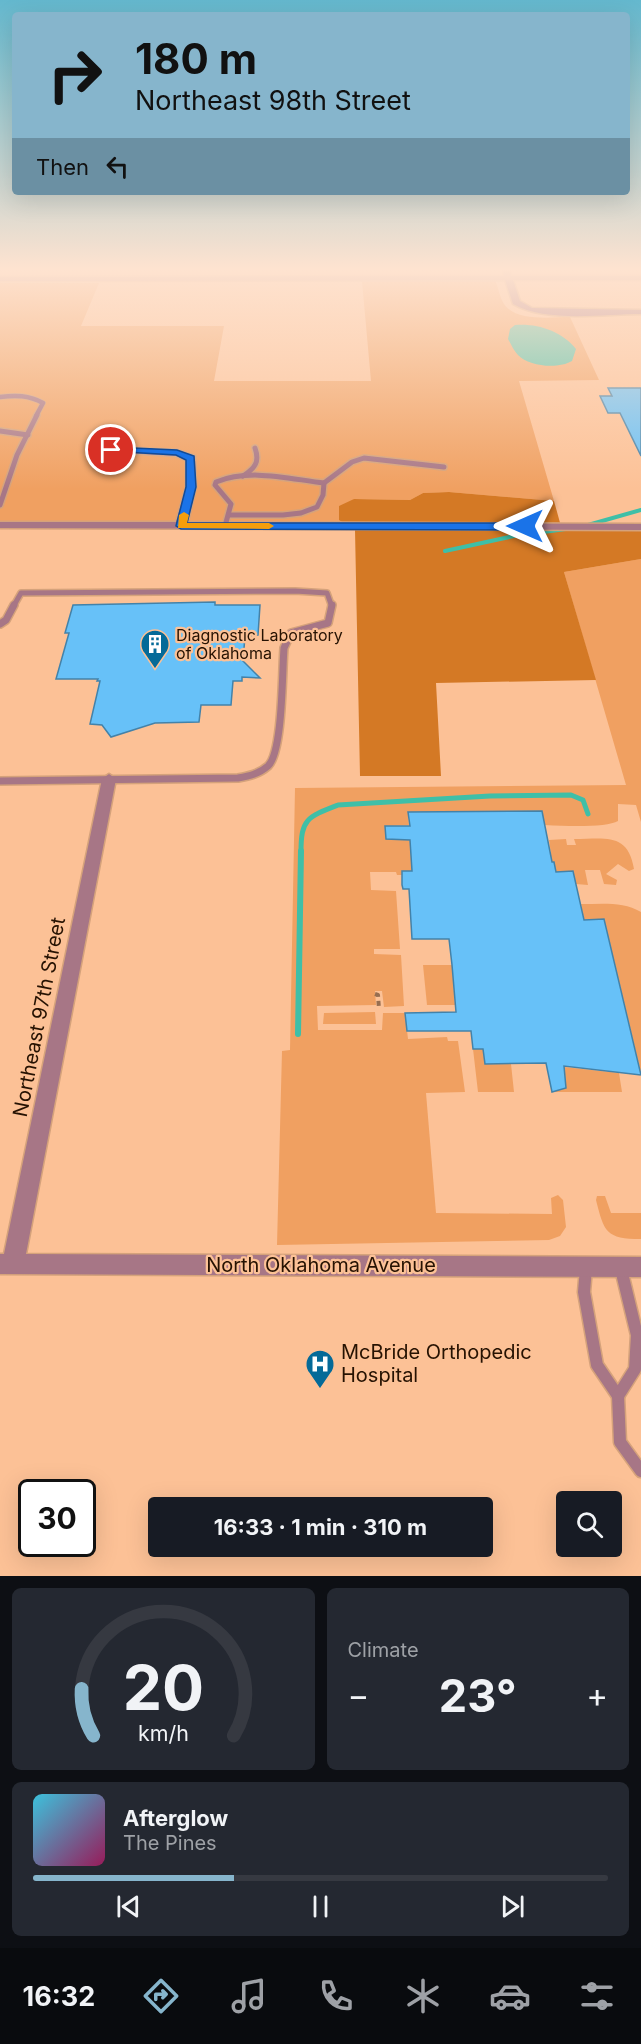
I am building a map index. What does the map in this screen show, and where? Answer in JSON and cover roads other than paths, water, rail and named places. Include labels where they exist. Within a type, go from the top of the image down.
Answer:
[{"type":"street","points":[[111,450],[177,453],[191,458],[191,487],[181,526]]},
{"type":"street","points":[[0,525],[181,526],[227,520],[641,527]]},
{"type":"street","name":"Northeast 97th Street","points":[[7,1264],[109,779]]},
{"type":"street","name":"North Oklahoma Avenue","points":[[7,1264],[631,1267]]},
{"type":"lane","points":[[0,397],[24,396],[43,403],[17,455],[0,505]]},
{"type":"lane","points":[[0,431],[28,435]]},
{"type":"lane","points":[[243,476],[257,466],[259,461],[255,448]]},
{"type":"lane","points":[[324,483],[323,495],[317,507],[301,513],[227,520],[231,504],[218,490],[216,482],[228,477],[243,476],[324,483],[352,462],[364,458],[444,467]]},
{"type":"lane","points":[[0,624],[6,620],[21,593],[295,591],[327,593],[331,598],[333,612],[328,623],[291,633],[284,648],[277,749],[269,765],[256,774],[238,778],[0,781]]},
{"type":"lane","points":[[586,1267],[584,1292],[597,1365],[618,1396],[620,1442],[641,1471]]},
{"type":"lane","points":[[618,1396],[635,1369],[638,1335],[631,1267]]},
{"type":"water","points":[[510,342],[569,342],[576,349],[572,361],[552,366],[529,362],[517,353]]},
{"type":"waterway","points":[[588,525],[641,510]]},
{"type":"waterway","points":[[445,551],[514,536],[573,528]]},
{"type":"waterway","points":[[301,851],[302,832],[308,821],[313,816],[338,805],[490,796],[571,795],[583,800],[588,814]]},
{"type":"waterway","points":[[298,1034],[301,851]]},
{"type":"place","name":"Diagnostic Laboratory of Oklahoma","points":[[155,670]]},
{"type":"place","name":"McBride Orthopedic Hospital","points":[[320,1390]]}]
